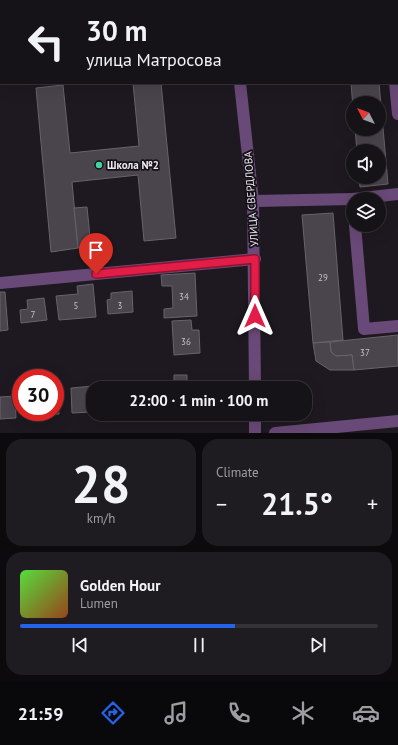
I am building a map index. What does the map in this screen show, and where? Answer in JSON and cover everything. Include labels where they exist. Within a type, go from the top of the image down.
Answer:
[{"type":"street","name":"УЛИЦА СВЕРДЛОВА","points":[[240,84],[253,201],[255,259],[255,381]]},
{"type":"street","points":[[395,84],[398,114]]},
{"type":"street","points":[[386,195],[398,194]]},
{"type":"street","points":[[253,201],[346,199]]},
{"type":"street","points":[[357,232],[364,329],[398,326]]},
{"type":"street","points":[[0,283],[255,259]]},
{"type":"street","points":[[255,421],[255,433]]},
{"type":"street","points":[[275,433],[398,421]]},
{"type":"building","points":[[133,84],[161,84],[176,238],[144,241],[138,175],[72,182],[78,248],[51,252],[36,88],[63,85],[70,153],[139,146]]},
{"type":"building","points":[[351,84],[379,84],[380,96],[352,96]]},
{"type":"building","points":[[356,136],[384,136],[384,144],[356,144]]},
{"type":"building","points":[[386,162],[388,184],[360,187],[360,184],[386,184]]},
{"type":"building","points":[[87,207],[91,247],[78,248],[74,208]]},
{"type":"building","points":[[333,213],[343,340],[313,343],[302,215]]},
{"type":"building","points":[[195,273],[197,316],[164,318],[164,309],[173,308],[172,286],[162,286],[161,275]]},
{"type":"building","points":[[93,284],[96,317],[59,320],[56,296],[78,294],[77,286]]},
{"type":"building","points":[[132,291],[133,312],[108,314],[107,300],[111,299],[111,293]]},
{"type":"building","points":[[0,292],[5,292],[8,330],[0,331]]},
{"type":"building","points":[[44,298],[47,320],[21,323],[20,310],[28,309],[27,300]]},
{"type":"building","points":[[191,320],[192,330],[199,330],[200,353],[174,355],[172,321]]},
{"type":"building","points":[[398,335],[398,366],[354,370],[352,355],[336,356],[331,352],[330,342]]},
{"type":"building","points":[[330,342],[331,352],[336,356],[352,355],[354,370],[330,370],[316,361],[313,343]]},
{"type":"building","points":[[174,375],[187,375],[187,381],[174,381]]},
{"type":"building","points":[[86,387],[86,412],[72,413],[71,388]]},
{"type":"building","points":[[12,396],[12,418],[0,419],[0,397]]},
{"type":"place","name":"Школа №2","points":[[99,165]]},
{"type":"route","points":[[96,274],[255,259],[255,316]]}]
